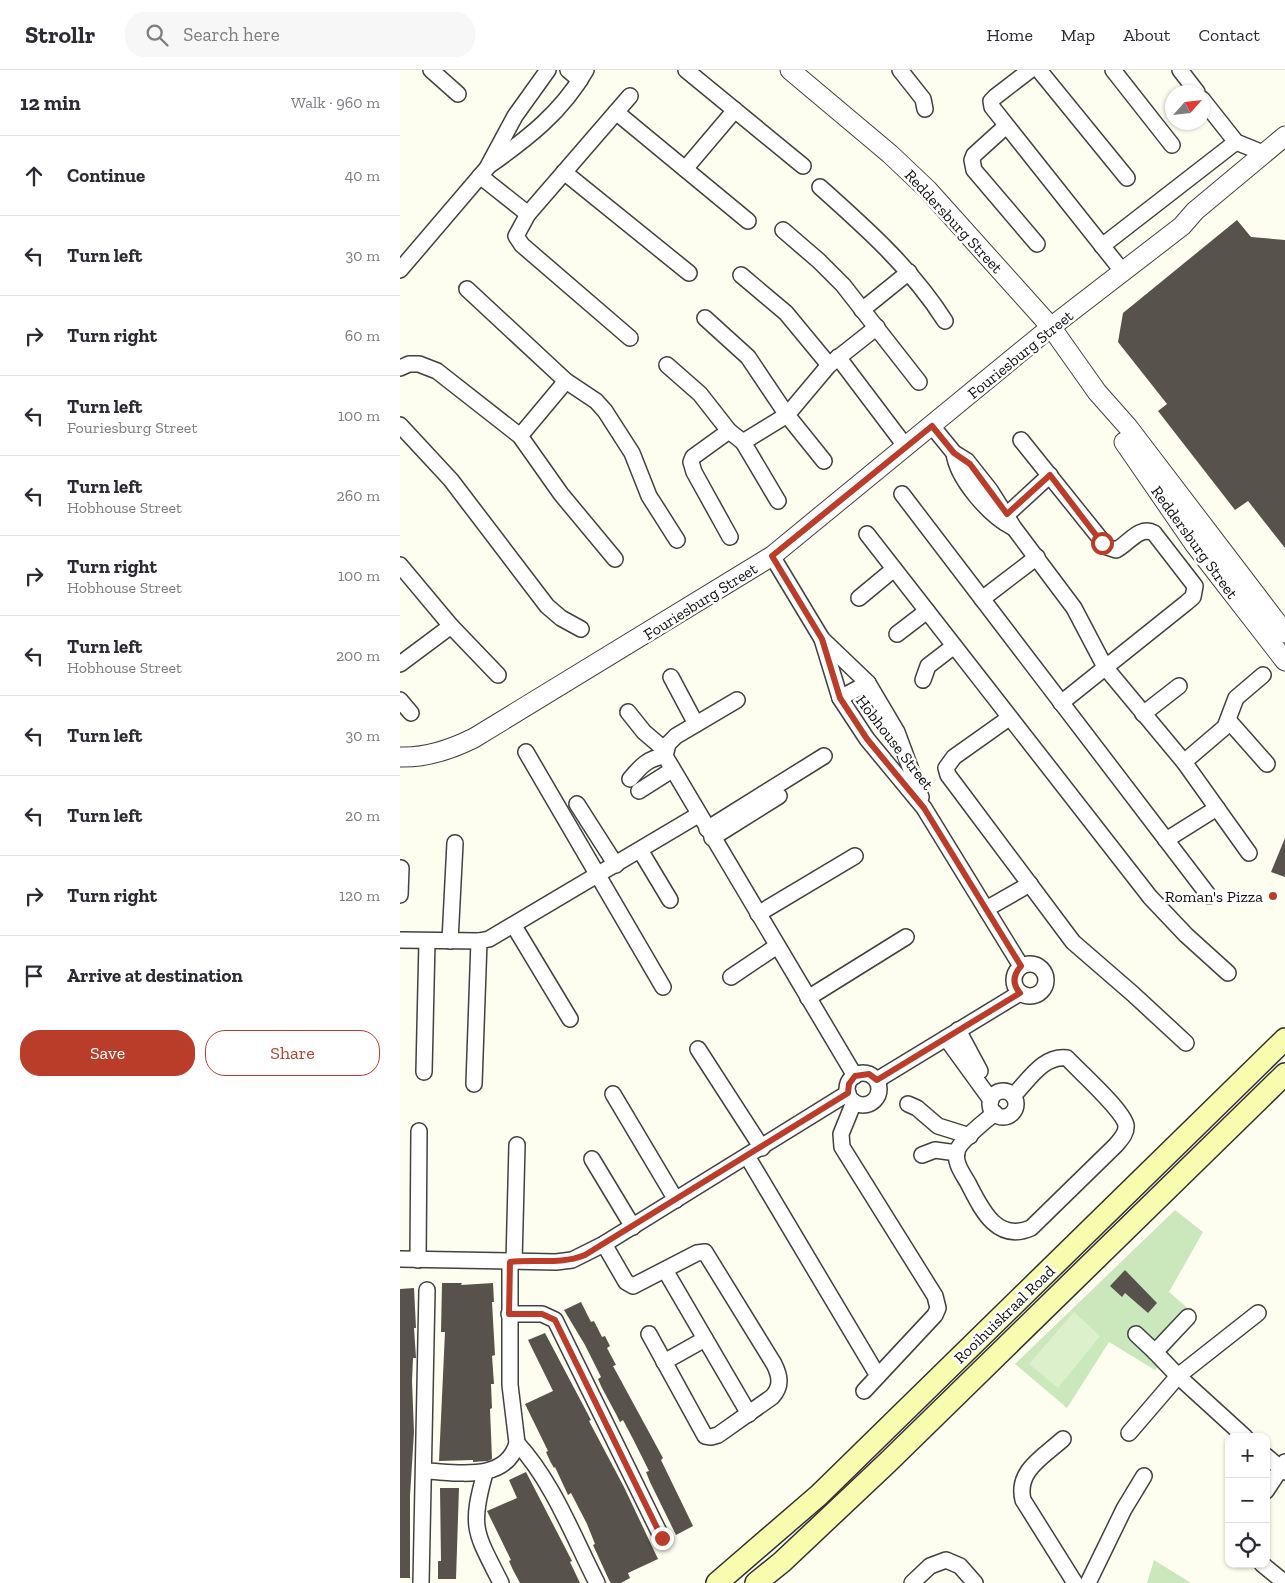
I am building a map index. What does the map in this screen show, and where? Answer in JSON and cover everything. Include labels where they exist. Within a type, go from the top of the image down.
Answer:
[{"type":"main road","name":"Rooihuiskraal Road","points":[[717,1583],[819,1494],[1285,1039]]},
{"type":"main road","name":"Rooihuiskraal Road","points":[[756,1583],[782,1562],[887,1463],[1285,1074]]},
{"type":"street","points":[[431,70],[458,94]]},
{"type":"street","points":[[400,270],[484,172],[515,116],[548,70]]},
{"type":"street","points":[[484,172],[537,131],[563,105],[583,75],[568,70]]},
{"type":"street","points":[[686,70],[803,166]]},
{"type":"street","name":"Reddersburg Street","points":[[790,70],[890,154],[928,190],[1051,328],[1097,392],[1128,427],[1285,633]]},
{"type":"street","points":[[900,70],[923,99],[925,109]]},
{"type":"street","points":[[1030,70],[991,101],[992,107],[1123,272]]},
{"type":"street","points":[[1039,70],[1127,178]]},
{"type":"street","points":[[1113,70],[1172,145]]},
{"type":"street","points":[[1180,70],[1192,85]]},
{"type":"street","points":[[630,96],[528,214],[517,234],[519,242],[630,338]]},
{"type":"street","points":[[1210,109],[1236,142],[1263,153]]},
{"type":"street","points":[[685,169],[735,110]]},
{"type":"street","points":[[616,112],[748,221]]},
{"type":"street","points":[[1006,126],[974,155],[972,160],[974,170],[1037,244]]},
{"type":"street","name":"Fouriesburg Street","points":[[1182,226],[1195,211],[1285,136]]},
{"type":"street","points":[[1102,246],[1236,142]]},
{"type":"street","name":"Fouriesburg Street","points":[[400,758],[454,748],[474,738],[772,556],[1051,328],[1182,226],[1285,151]]},
{"type":"street","points":[[484,172],[528,214]]},
{"type":"street","points":[[564,172],[689,274]]},
{"type":"street","points":[[820,187],[872,234],[909,272],[921,285],[945,321]]},
{"type":"street","points":[[783,230],[831,272],[877,327],[919,382]]},
{"type":"street","points":[[862,310],[909,272]]},
{"type":"street","points":[[741,275],[786,313],[834,361],[906,447]]},
{"type":"street","points":[[466,289],[566,381],[596,401],[605,411],[632,453],[649,496],[677,540]]},
{"type":"street","points":[[706,318],[742,350],[787,415],[824,461]]},
{"type":"street","points":[[743,442],[787,415],[834,361],[877,327]]},
{"type":"street","points":[[400,368],[409,364],[419,364],[437,371],[520,436],[561,494],[615,559]]},
{"type":"street","points":[[667,365],[700,394],[728,432],[743,442],[778,501]]},
{"type":"street","points":[[520,436],[566,381]]},
{"type":"street","name":"Reddersburg Street","points":[[1097,392],[1122,438],[1154,486],[1195,544],[1285,661]]},
{"type":"street","points":[[400,425],[451,480],[547,606],[560,618],[582,629]]},
{"type":"street","points":[[932,426],[954,453],[964,458],[976,483],[1037,557],[1074,608],[1105,667],[1184,762],[1249,853]]},
{"type":"street","points":[[728,432],[697,454],[691,462],[694,472],[730,536]]},
{"type":"street","points":[[1021,440],[1107,547],[1116,550],[1140,532],[1150,530],[1195,586],[1193,597],[1061,703]]},
{"type":"street","points":[[1007,521],[1050,475]]},
{"type":"street","points":[[902,494],[1209,896]]},
{"type":"street","points":[[867,534],[1150,897],[1179,928],[1228,973]]},
{"type":"street","name":"Hobhouse Street","points":[[772,556],[822,639],[840,698],[867,739],[924,808],[1021,966]]},
{"type":"street","points":[[982,599],[1037,557]]},
{"type":"street","points":[[400,565],[451,626],[498,675]]},
{"type":"street","points":[[859,598],[894,569]]},
{"type":"street","points":[[897,634],[927,611]]},
{"type":"street","points":[[400,664],[451,626]]},
{"type":"street","name":"Hobhouse Street","points":[[822,639],[868,683],[897,732],[924,808]]},
{"type":"street","points":[[923,680],[928,666],[954,646]]},
{"type":"street","points":[[1184,762],[1225,727],[1229,721],[1236,698],[1263,675]]},
{"type":"street","points":[[670,677],[696,724]]},
{"type":"street","points":[[840,698],[868,683]]},
{"type":"street","points":[[1144,714],[1179,686]]},
{"type":"street","points":[[400,700],[411,713]]},
{"type":"street","points":[[672,770],[634,785],[645,762],[650,758],[665,753],[676,736],[737,700]]},
{"type":"street","points":[[628,712],[644,732],[665,753],[672,770],[698,815],[855,1076]]},
{"type":"street","points":[[1009,718],[954,757],[946,768],[948,775],[1082,952],[1134,994],[1186,1043]]},
{"type":"street","points":[[1229,721],[1267,764]]},
{"type":"street","points":[[526,752],[607,870]]},
{"type":"street","points":[[709,833],[824,756]]},
{"type":"street","points":[[549,774],[607,870]]},
{"type":"street","points":[[709,833],[804,780]]},
{"type":"street","points":[[577,804],[663,987]]},
{"type":"street","points":[[1166,840],[1216,808]]},
{"type":"street","points":[[400,940],[479,941],[489,939],[514,926],[698,815]]},
{"type":"street","points":[[450,941],[455,842]]},
{"type":"street","points":[[640,850],[670,900]]},
{"type":"street","points":[[758,914],[855,856]]},
{"type":"street","points":[[400,895],[401,868]]},
{"type":"street","points":[[986,909],[1030,884]]},
{"type":"street","points":[[514,926],[570,1019]]},
{"type":"street","points":[[808,998],[906,937]]},
{"type":"street","points":[[424,1072],[426,941]]},
{"type":"street","points":[[474,1084],[479,941]]},
{"type":"street","points":[[730,977],[777,946]]},
{"type":"street","points":[[1032,963],[1043,969],[1047,980],[1045,987],[1037,995],[1026,996],[1020,993],[1014,981],[1014,976],[1021,966],[1032,963]]},
{"type":"street","points":[[877,1080],[1020,993]]},
{"type":"street","points":[[952,1034],[971,1056],[994,1102],[1003,1116],[1012,1113],[1016,1104],[1013,1096],[1007,1092],[994,1102],[970,1136],[959,1147],[957,1153],[958,1165],[984,1214],[997,1226],[1008,1231],[1022,1232],[1031,1228],[1124,1135],[1126,1125],[1120,1113],[1067,1058],[1058,1057],[1044,1063],[1013,1096]]},
{"type":"street","points":[[698,1049],[762,1148]]},
{"type":"street","points":[[851,1098],[865,1105],[874,1100],[879,1091],[877,1080],[869,1074],[855,1076],[849,1084],[851,1098],[841,1134],[842,1147],[935,1296],[938,1308],[935,1314],[864,1391]]},
{"type":"street","points":[[613,1094],[676,1200]]},
{"type":"street","points":[[400,1260],[512,1262],[572,1260],[604,1244],[747,1156],[851,1098]]},
{"type":"street","points":[[908,1104],[917,1108],[938,1126],[970,1136]]},
{"type":"street","points":[[418,1260],[419,1131]]},
{"type":"street","points":[[425,1471],[485,1473],[510,1458],[517,1443],[510,1385],[509,1314],[517,1145]]},
{"type":"street","points":[[922,1155],[934,1150],[957,1153]]},
{"type":"street","points":[[747,1156],[878,1376]]},
{"type":"street","points":[[592,1159],[632,1226]]},
{"type":"street","points":[[604,1244],[630,1284],[637,1286],[697,1253],[704,1252],[774,1364],[779,1377],[778,1389],[772,1397],[750,1414],[718,1435],[705,1436],[649,1334]]},
{"type":"street","points":[[665,1270],[750,1414]]},
{"type":"street","points":[[421,1583],[425,1471],[427,1290]]},
{"type":"street","points":[[509,1314],[542,1314],[555,1320],[662,1538]]},
{"type":"street","points":[[1129,1433],[1178,1376],[1258,1314]]},
{"type":"street","points":[[1155,1352],[1188,1317]]},
{"type":"street","points":[[1136,1334],[1240,1433]]},
{"type":"street","points":[[664,1362],[706,1339]]},
{"type":"street","points":[[1063,1439],[1022,1478],[1020,1489],[1023,1500],[1075,1583]]},
{"type":"street","points":[[517,1443],[531,1458],[545,1479],[597,1583]]},
{"type":"street","points":[[1270,1459],[1283,1468],[1270,1486]]},
{"type":"street","points":[[485,1473],[475,1510],[476,1532],[501,1583]]},
{"type":"street","points":[[1088,1583],[1124,1509],[1144,1476]]},
{"type":"street","points":[[912,1583],[930,1566],[946,1560],[960,1566],[976,1583]]},
{"type":"street","points":[[1267,1568],[1285,1583]]},
{"type":"green space","points":[[1175,1210],[1203,1232],[1169,1292],[1197,1316],[1155,1370],[1109,1342],[1067,1408],[1015,1364]]},
{"type":"green space","points":[[1074,1312],[1100,1336],[1058,1388],[1029,1364]]},
{"type":"green space","points":[[1154,1560],[1191,1583],[1147,1583]]},
{"type":"building","points":[[1237,220],[1251,237],[1285,240],[1285,548],[1248,501],[1235,510],[1158,411],[1167,404],[1118,342],[1123,313]]},
{"type":"building","points":[[1285,838],[1285,877],[1271,872]]},
{"type":"building","points":[[1125,1270],[1157,1303],[1148,1313],[1125,1293],[1122,1297],[1110,1286]]},
{"type":"building","points":[[442,1283],[462,1283],[461,1285],[493,1283],[494,1302],[492,1302],[495,1355],[492,1356],[494,1384],[491,1384],[492,1408],[490,1409],[492,1459],[488,1461],[439,1461],[445,1332],[441,1332]]},
{"type":"building","points":[[414,1288],[416,1358],[413,1358],[412,1381],[414,1432],[410,1496],[410,1578],[400,1578],[400,1289]]},
{"type":"building","points":[[581,1302],[591,1322],[594,1321],[602,1337],[605,1336],[610,1346],[607,1348],[616,1365],[613,1366],[663,1458],[661,1460],[693,1526],[676,1535],[650,1482],[646,1472],[649,1471],[623,1420],[620,1422],[602,1388],[598,1379],[601,1377],[564,1310]]},
{"type":"building","points":[[545,1333],[591,1420],[589,1421],[624,1487],[658,1559],[628,1573],[630,1578],[621,1583],[611,1583],[609,1580],[593,1545],[595,1544],[587,1524],[571,1493],[568,1495],[555,1467],[550,1461],[546,1452],[548,1451],[525,1404],[553,1391],[528,1340]]},
{"type":"building","points":[[526,1472],[572,1561],[570,1562],[580,1583],[520,1583],[513,1570],[509,1561],[511,1560],[487,1511],[517,1498],[509,1480]]},
{"type":"building","points":[[440,1488],[459,1488],[456,1579],[438,1579],[438,1561],[441,1561]]},
{"type":"place","name":"Roman's Pizza","points":[[1273,896]]},
{"type":"route","points":[[662,1538],[560,1327],[555,1320],[542,1314],[509,1314],[510,1262],[556,1262],[572,1260],[585,1255],[762,1148],[848,1093],[851,1079],[855,1076],[864,1073],[877,1080],[1020,993],[1014,981],[1014,976],[1021,966],[924,808],[867,739],[840,698],[822,639],[772,556],[932,426],[954,453],[964,458],[970,464],[1007,514],[1050,475],[1102,543]]}]
